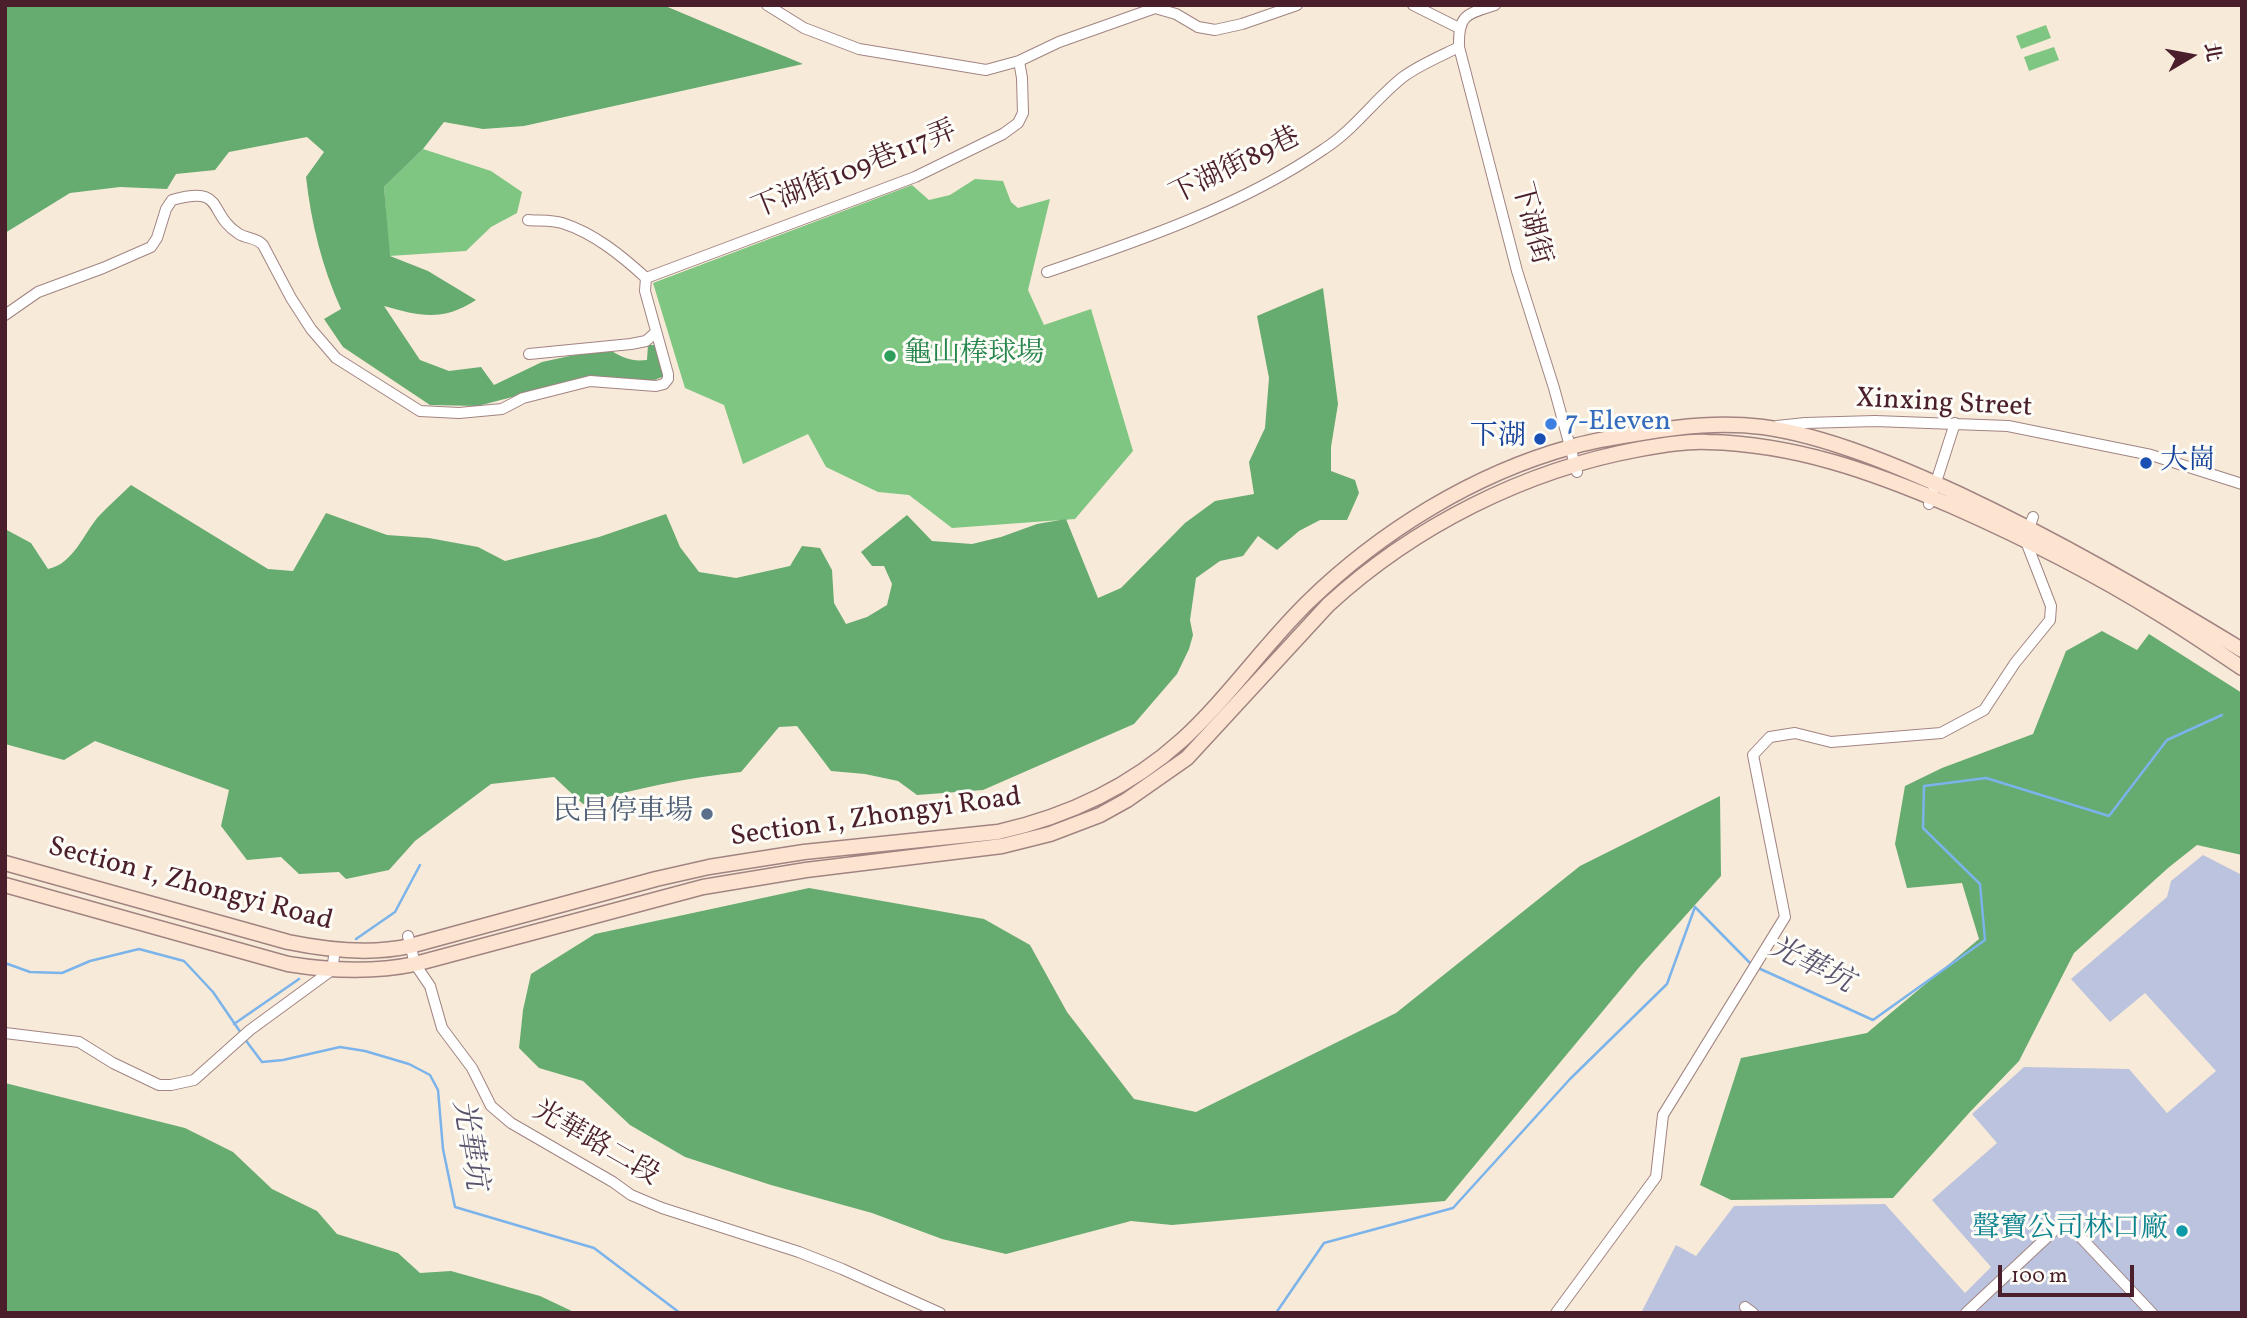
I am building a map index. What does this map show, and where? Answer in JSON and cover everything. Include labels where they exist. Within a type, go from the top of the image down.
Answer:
[{"type":"main road","name":"Section 1, Zhongyi Road","points":[[5,863],[288,942],[335,950],[376,950],[667,876],[803,848],[998,832],[1021,827],[1096,799],[1138,773],[1182,740],[1261,644],[1350,563],[1415,518],[1503,471],[1571,447],[1688,425],[1764,427],[1847,449],[1933,495]]},
{"type":"main road","name":"Section 1, Zhongyi Road","points":[[5,885],[288,964],[367,971],[415,964],[677,893],[743,880],[806,874],[1002,846],[1050,834],[1100,815],[1127,800],[1187,758],[1282,662],[1328,605],[1347,587],[1438,526],[1491,497],[1609,455],[1691,442],[1753,445],[1828,459],[1933,495]]},
{"type":"main road","points":[[1933,495],[2029,528],[2242,650]]},
{"type":"main road","points":[[2029,528],[2242,668]]},
{"type":"main road","points":[[1261,644],[1282,662]]},
{"type":"main road","points":[[803,848],[806,874]]},
{"type":"street","points":[[767,5],[804,28],[859,49],[986,71],[1019,61],[1059,42],[1154,8],[1176,14],[1198,27],[1215,30],[1242,24],[1297,5]]},
{"type":"street","points":[[1413,5],[1459,28],[1468,13],[1495,5]]},
{"type":"street","name":"下湖街","points":[[1459,28],[1460,47],[1517,271],[1576,468]]},
{"type":"street","name":"下湖街89巷","points":[[1047,272],[1129,244],[1283,175],[1327,148],[1404,76],[1460,47]]},
{"type":"street","name":"下湖街109巷117弄","points":[[646,278],[915,177],[1003,134],[1018,123],[1023,113],[1019,61]]},
{"type":"street","points":[[5,315],[38,292],[151,247],[172,200],[198,194],[210,198],[239,234],[258,239],[311,328],[336,358],[420,411],[459,413],[502,409],[523,398],[590,381],[648,386],[664,384],[668,374],[645,291],[646,278],[595,238],[560,222],[528,220]]},
{"type":"street","points":[[529,354],[631,344],[646,341],[656,332]]},
{"type":"street","name":"Xinxing Street","points":[[1764,427],[1875,421],[2008,426],[2151,455],[2242,484]]},
{"type":"street","points":[[1933,495],[1955,423]]},
{"type":"street","points":[[1556,1313],[1656,1177],[1663,1115],[1785,917],[1753,755],[1770,737],[1795,733],[1831,742],[1941,733],[1984,710],[2015,663],[2050,620],[2050,607],[2029,528]]},
{"type":"street","name":"光華路二段","points":[[409,941],[415,964],[430,986],[442,1028],[472,1068],[491,1106],[510,1123],[631,1195],[662,1208],[810,1256],[940,1313]]},
{"type":"street","points":[[5,1033],[79,1042],[113,1063],[159,1085],[194,1080],[250,1030],[332,970],[335,950]]},
{"type":"street","points":[[1966,1313],[2059,1226],[2065,1224],[2072,1228],[2152,1313]]},
{"type":"shaded area","points":[[2203,855],[2242,875],[2242,1313],[1641,1313],[1676,1245],[1696,1256],[1734,1206],[1885,1204],[1965,1293],[1991,1267],[1932,1200],[1997,1143],[1972,1114],[2024,1067],[2129,1069],[2167,1113],[2216,1071],[2145,993],[2110,1022],[2071,979],[2167,897],[2171,881]]},
{"type":"green space","points":[[5,5],[663,5],[803,64],[524,126],[483,129],[444,122],[423,149],[384,187],[390,256],[428,271],[476,300],[452,312],[431,315],[384,306],[420,360],[449,371],[481,367],[494,385],[542,362],[607,348],[626,358],[647,360],[648,345],[658,345],[665,376],[649,382],[588,377],[478,406],[430,405],[343,347],[324,319],[341,309],[318,244],[306,177],[324,152],[307,137],[229,152],[215,170],[176,174],[167,189],[120,187],[70,193],[5,233]]},
{"type":"green space","points":[[2046,25],[2051,38],[2021,49],[2016,36]]},
{"type":"green space","points":[[2054,47],[2059,60],[2029,71],[2024,57]]},
{"type":"green space","points":[[423,149],[491,171],[522,192],[517,213],[491,227],[466,251],[389,256],[384,187]]},
{"type":"green space","name":"龜山棒球場","points":[[975,179],[1003,181],[1011,202],[1018,208],[1050,199],[1028,290],[1044,325],[1091,309],[1133,451],[1075,519],[952,528],[909,495],[878,492],[826,467],[808,434],[743,464],[724,405],[685,388],[653,283],[912,185],[929,200],[950,195]]},
{"type":"green space","points":[[1323,288],[1338,404],[1331,447],[1331,471],[1355,480],[1359,493],[1347,520],[1320,520],[1299,531],[1277,550],[1258,536],[1243,556],[1220,561],[1196,578],[1190,620],[1193,635],[1189,649],[1177,674],[1134,724],[983,790],[917,795],[898,781],[831,771],[797,726],[779,727],[741,772],[662,784],[583,804],[554,777],[491,784],[415,841],[389,870],[346,879],[339,872],[299,874],[281,857],[247,860],[221,826],[229,790],[95,741],[64,760],[5,744],[5,529],[31,543],[48,569],[57,566],[71,555],[98,517],[131,485],[268,569],[293,571],[326,513],[387,535],[429,538],[478,547],[505,561],[599,537],[666,514],[680,547],[699,572],[736,578],[790,566],[802,546],[820,548],[832,570],[834,603],[846,624],[867,617],[887,605],[892,584],[884,566],[872,566],[861,552],[907,515],[932,541],[972,544],[1037,524],[1066,519],[1098,598],[1121,588],[1185,523],[1215,501],[1254,494],[1249,462],[1265,428],[1269,378],[1257,316]]},
{"type":"green space","points":[[2102,631],[2137,650],[2149,634],[2242,693],[2242,855],[2197,845],[2074,953],[2019,1061],[1893,1198],[1731,1200],[1700,1185],[1741,1058],[1867,1033],[1979,939],[1962,883],[1907,888],[1895,844],[1905,786],[1942,768],[2033,734],[2066,651]]},
{"type":"green space","points":[[1720,796],[1721,876],[1641,965],[1445,1201],[1172,1225],[1131,1221],[1006,1254],[942,1239],[872,1213],[771,1185],[685,1157],[630,1125],[583,1081],[539,1068],[519,1048],[523,1010],[531,974],[595,934],[809,888],[984,919],[1030,945],[1067,1012],[1134,1099],[1196,1112],[1396,1013],[1580,866]]},
{"type":"green space","points":[[5,1083],[185,1128],[233,1152],[272,1189],[317,1211],[337,1234],[398,1253],[420,1273],[451,1271],[540,1296],[576,1313],[5,1313]]},
{"type":"waterway","name":"光華坑","points":[[1756,967],[1873,1020],[1985,940],[1980,884],[1923,828],[1924,786],[1986,778],[2109,816],[2167,740],[2222,715]]},
{"type":"waterway","points":[[356,939],[395,912],[420,865]]},
{"type":"waterway","name":"光華坑","points":[[1276,1313],[1324,1243],[1453,1208],[1570,1079],[1667,984],[1695,907],[1751,964]]},
{"type":"waterway","name":"光華坑","points":[[5,963],[30,972],[62,973],[90,961],[139,949],[184,961],[213,992],[241,1033]]},
{"type":"waterway","points":[[234,1024],[299,979]]},
{"type":"waterway","name":"光華坑","points":[[244,1038],[262,1062],[340,1047],[409,1064],[430,1075],[438,1090],[443,1149],[455,1207],[594,1248],[680,1313]]},
{"type":"place","name":"龜山棒球場","points":[[890,356]]},
{"type":"place","name":"7-Eleven","points":[[1551,424]]},
{"type":"place","name":"下湖","points":[[1540,439]]},
{"type":"place","name":"大崗","points":[[2146,463]]},
{"type":"place","name":"民昌停車場","points":[[707,814]]},
{"type":"place","name":"聲寶公司林口廠","points":[[2182,1231]]}]
